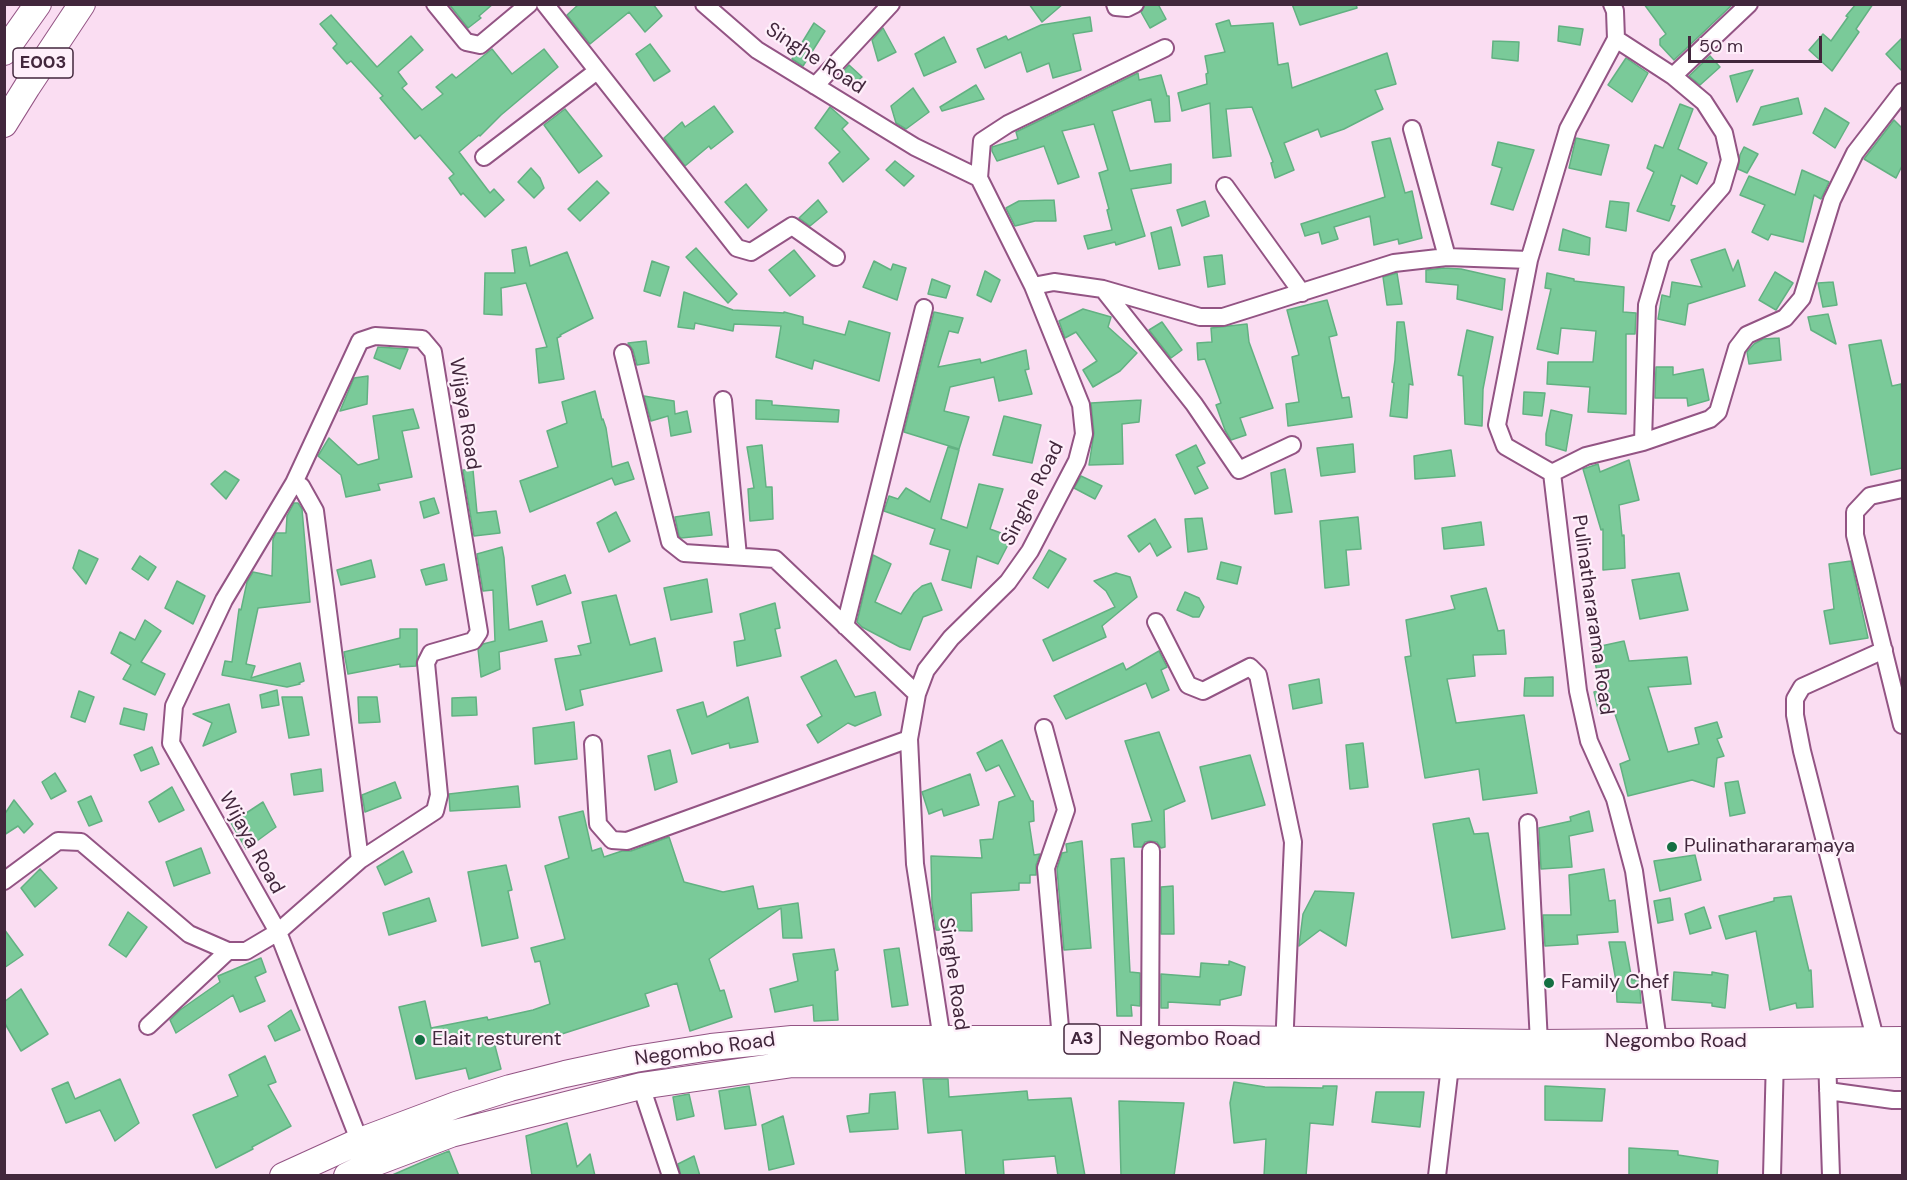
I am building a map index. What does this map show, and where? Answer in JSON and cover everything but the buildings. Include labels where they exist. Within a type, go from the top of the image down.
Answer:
[{"type":"highway","name":"E003","points":[[4,52],[38,4]]},
{"type":"highway","name":"E003","points":[[4,124],[82,4]]},
{"type":"highway","name":"Negombo Road","points":[[283,1176],[360,1141],[456,1105],[510,1088],[635,1059],[711,1047],[792,1039],[1539,1043],[1775,1041],[1828,1053],[1887,1056],[1902,1040]]},
{"type":"highway","name":"Negombo Road","points":[[358,1170],[451,1134],[641,1086],[793,1064],[1776,1066],[1828,1053]]},
{"type":"street","points":[[435,4],[466,42],[480,45],[529,4]]},
{"type":"street","points":[[544,4],[737,248],[751,252],[792,226],[836,257]]},
{"type":"street","name":"Singhe Road","points":[[704,4],[758,50],[915,147],[979,178],[1033,286],[1081,405],[1084,434],[1077,461],[1030,551],[1008,582],[951,638],[926,670],[917,694],[909,739],[915,864],[945,1064]]},
{"type":"street","points":[[815,86],[891,4]]},
{"type":"street","points":[[1115,4],[1116,7],[1127,8],[1135,4]]},
{"type":"street","points":[[1673,76],[1749,4]]},
{"type":"street","points":[[1616,7],[1616,39],[1568,129],[1529,260],[1497,425],[1505,446],[1552,473],[1586,456],[1643,442],[1710,419],[1718,412],[1737,348],[1747,335],[1785,318],[1802,298],[1832,200],[1855,153],[1902,92]]},
{"type":"street","points":[[1616,39],[1673,76],[1704,102],[1724,132],[1730,160],[1722,187],[1660,257],[1647,305],[1643,442]]},
{"type":"street","points":[[979,178],[982,141],[1008,124],[1165,48]]},
{"type":"street","points":[[484,157],[597,71]]},
{"type":"street","points":[[1412,129],[1447,257]]},
{"type":"street","points":[[1225,186],[1302,293]]},
{"type":"street","points":[[1033,286],[1053,282],[1103,289],[1200,317],[1223,317],[1394,263],[1447,257],[1529,260]]},
{"type":"street","points":[[1103,289],[1194,404],[1239,470],[1292,445]]},
{"type":"street","points":[[845,626],[924,308]]},
{"type":"street","name":"Wijaya Road","points":[[278,932],[360,860],[435,811],[439,795],[426,663],[431,653],[473,641],[479,632],[433,352],[422,339],[375,336],[360,341],[294,483],[219,610],[174,706],[171,743],[278,932],[360,1141],[358,1170]]},
{"type":"street","points":[[623,353],[670,542],[684,553],[775,560],[917,694]]},
{"type":"street","points":[[723,400],[738,556]]},
{"type":"street","name":"Pulinathararama Road","points":[[1552,473],[1578,691],[1589,741],[1615,799],[1634,871],[1658,1041]]},
{"type":"street","points":[[294,483],[301,486],[315,511],[360,860]]},
{"type":"street","points":[[1902,489],[1870,496],[1855,512],[1855,535],[1902,725]]},
{"type":"street","points":[[1156,622],[1188,685],[1203,691],[1250,667],[1258,675],[1293,842],[1283,1065]]},
{"type":"street","points":[[1884,650],[1802,687],[1795,699],[1795,715],[1802,751],[1887,1056]]},
{"type":"street","points":[[1044,728],[1066,810],[1046,868],[1061,1040]]},
{"type":"street","points":[[593,744],[598,824],[612,840],[627,841],[909,739]]},
{"type":"street","points":[[1528,823],[1539,1043]]},
{"type":"street","points":[[4,881],[58,841],[81,842],[189,934],[228,951],[246,951],[278,932]]},
{"type":"street","points":[[1150,1040],[1151,851]]},
{"type":"street","points":[[148,1026],[228,951]]},
{"type":"street","points":[[1772,1176],[1775,1041]]},
{"type":"street","points":[[1828,1053],[1831,1176]]},
{"type":"street","points":[[1437,1176],[1450,1066]]},
{"type":"street","points":[[641,1086],[671,1176]]},
{"type":"street","points":[[1828,1091],[1902,1100]]},
{"type":"place","name":"Pulinathararamaya","points":[[1672,847]]},
{"type":"place","name":"Family Chef","points":[[1549,983]]},
{"type":"place","name":"Elait resturent","points":[[420,1040]]}]
